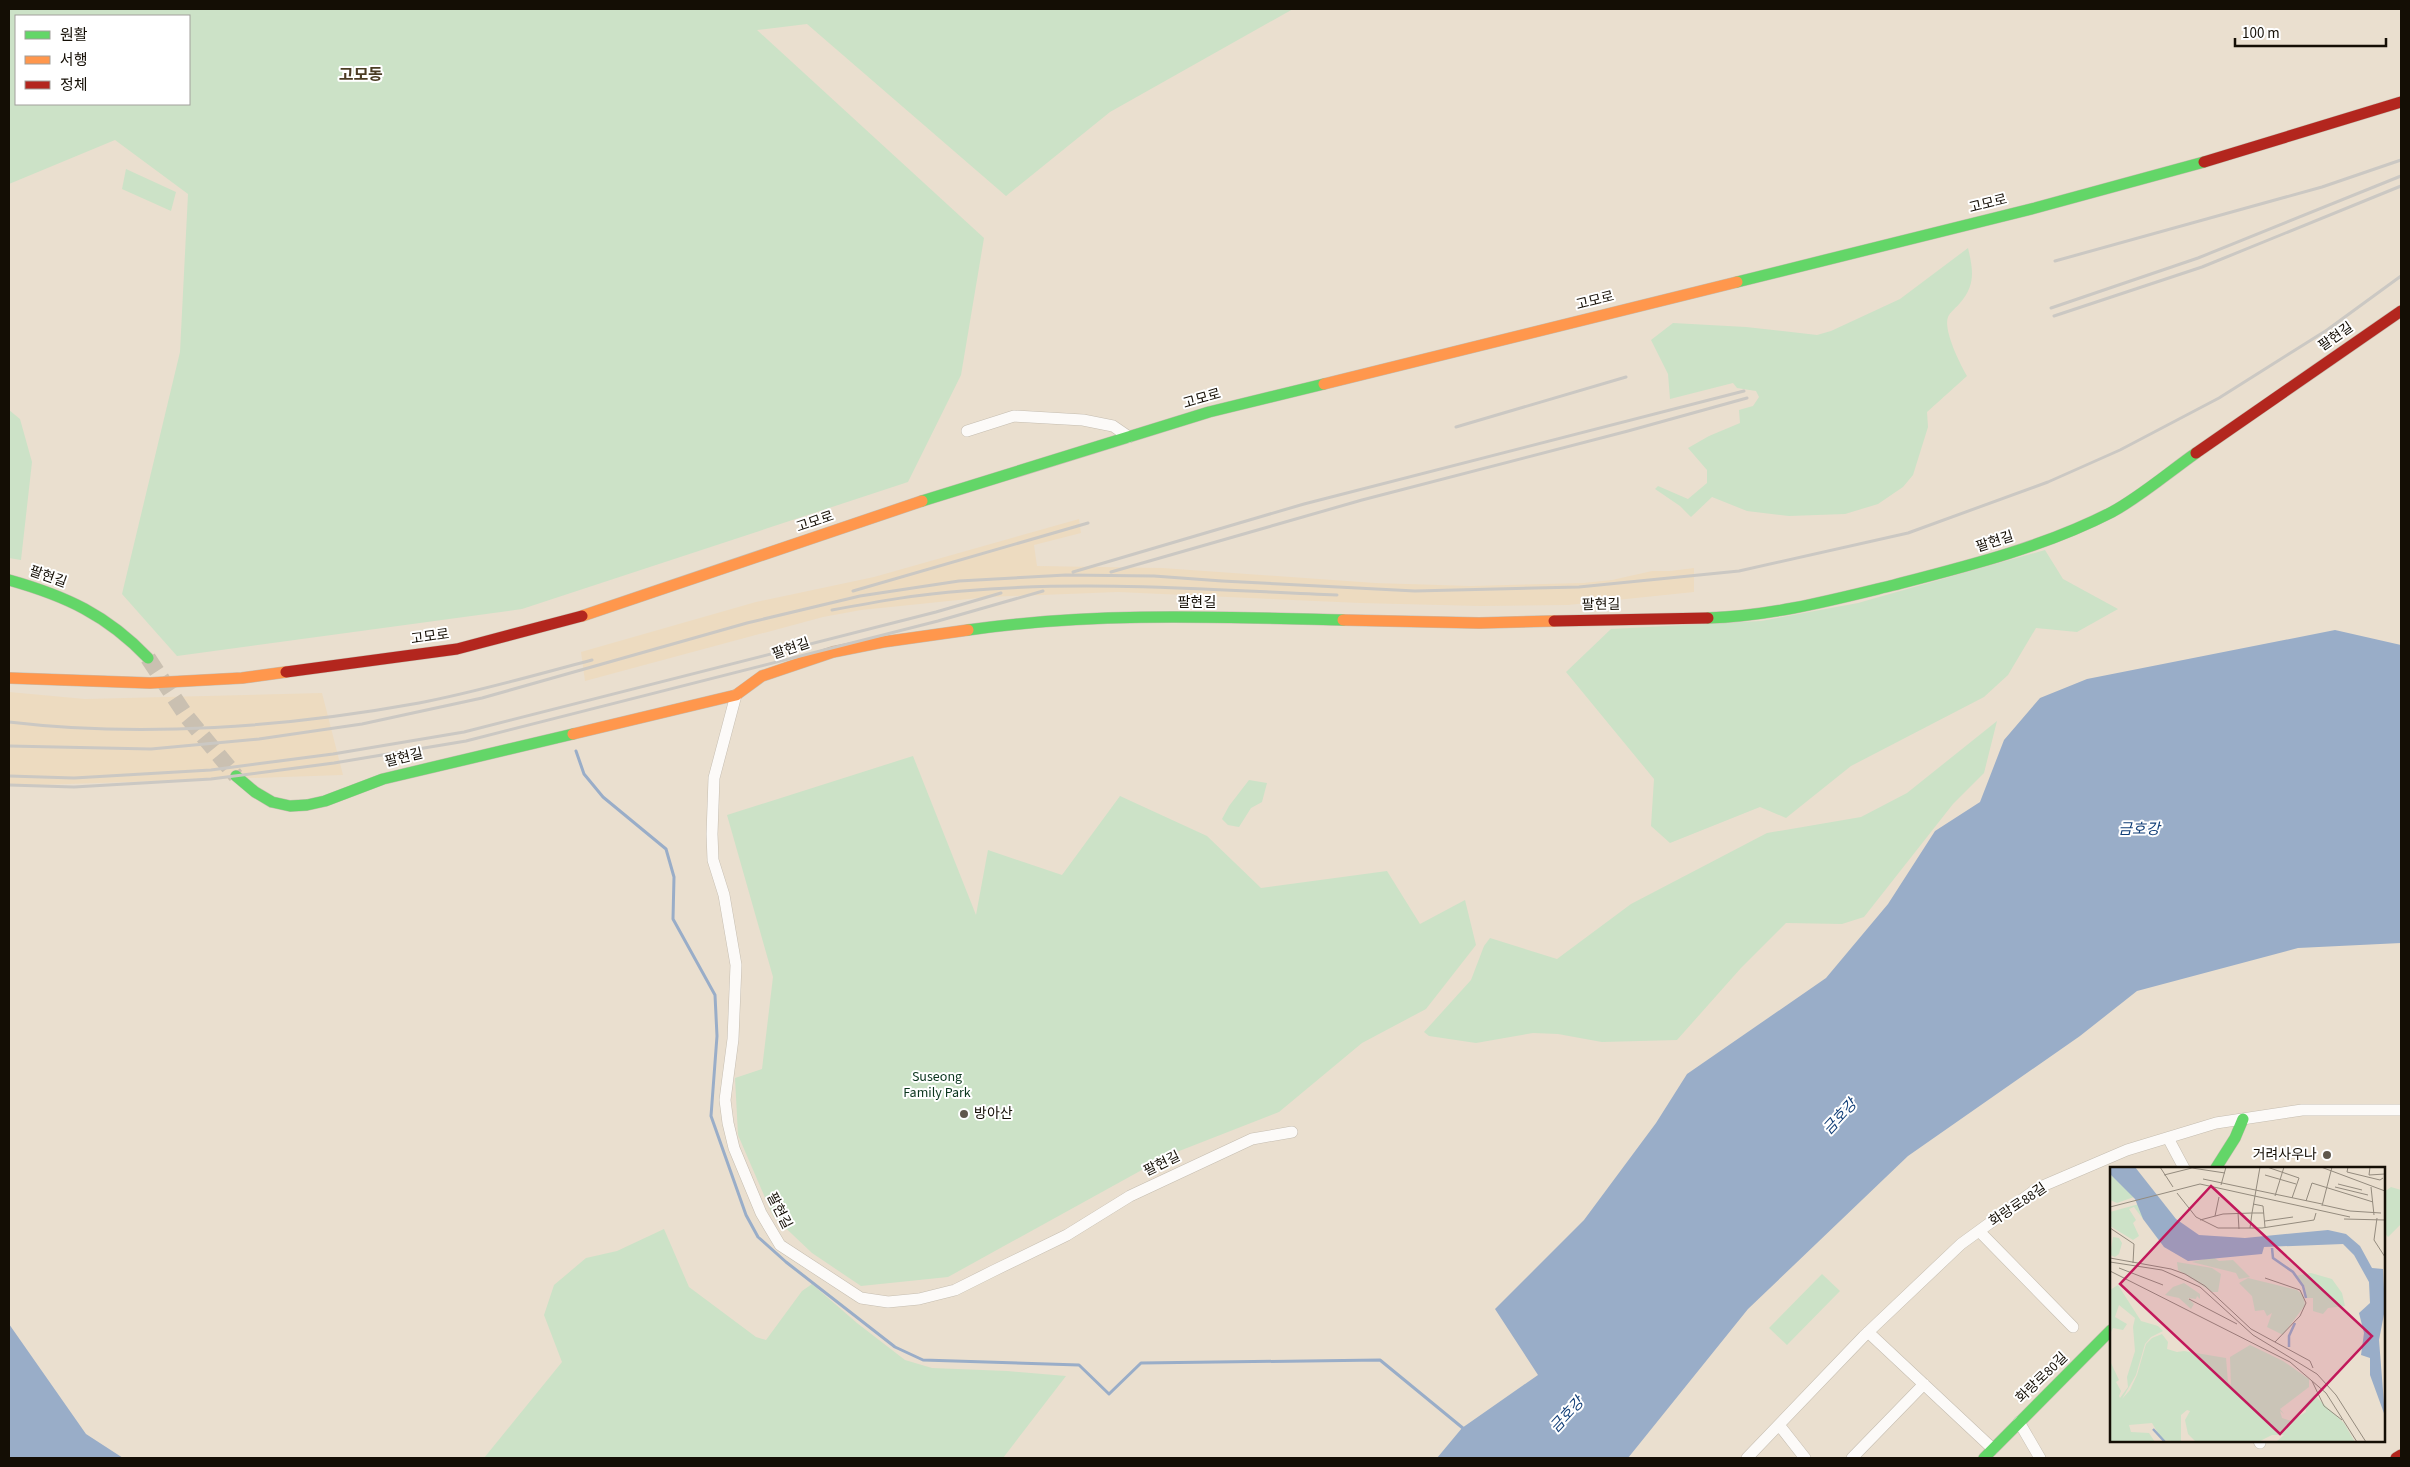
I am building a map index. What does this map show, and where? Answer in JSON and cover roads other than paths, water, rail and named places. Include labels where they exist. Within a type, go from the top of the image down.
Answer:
[{"type":"street","name":"고모로","points":[[9,678],[150,683],[242,678],[457,649],[567,621],[914,504],[1218,410],[2180,170],[2401,102]]},
{"type":"street","name":"팔현길","points":[[236,776],[255,793],[270,801],[289,807],[304,807],[327,801],[383,779],[736,695],[762,676],[784,666],[833,652],[883,642],[1021,622],[1109,618],[1312,618],[1479,623],[1711,618],[1796,609],[1960,568],[2010,553],[2059,535],[2113,511],[2401,311]]},
{"type":"street","points":[[967,431],[1014,416],[1083,420],[1113,426],[1129,437]]},
{"type":"street","name":"팔현길","points":[[9,580],[77,603],[106,619],[129,637],[148,658]]},
{"type":"street","name":"팔현길","points":[[736,695],[714,778],[712,834],[713,860],[726,904],[736,965],[733,1039],[725,1100],[734,1148],[761,1213],[780,1245],[861,1298],[888,1302],[919,1299],[954,1290],[994,1272],[1067,1235],[1130,1196],[1235,1147],[1260,1137],[1292,1132]]},
{"type":"street","name":"화랑로88길","points":[[1747,1458],[1868,1332],[1961,1244],[2038,1188],[2127,1150],[2216,1123],[2302,1110],[2401,1110]]},
{"type":"street","points":[[2217,1167],[2236,1138],[2244,1119]]},
{"type":"street","points":[[2168,1138],[2183,1167]]},
{"type":"street","points":[[1980,1231],[2073,1327]]},
{"type":"street","name":"화랑로80길","points":[[1984,1458],[2110,1331]]},
{"type":"street","points":[[1868,1332],[1993,1449]]},
{"type":"street","points":[[1852,1458],[1924,1384]]},
{"type":"street","points":[[2019,1422],[2040,1458]]},
{"type":"street","points":[[1779,1425],[1804,1458]]},
{"type":"street","points":[[2396,1458],[2401,1455]]},
{"type":"water","name":"금호강","points":[[2335,630],[2401,645],[2401,943],[2298,948],[2137,991],[2080,1036],[1908,1156],[1748,1309],[1628,1458],[1437,1458],[1462,1428],[1538,1375],[1495,1309],[1584,1220],[1656,1123],[1687,1074],[1826,978],[1888,904],[1935,831],[1980,802],[2004,740],[2040,698],[2087,679]]},
{"type":"water","points":[[9,1324],[86,1434],[123,1458],[9,1458]]},
{"type":"waterway","points":[[576,751],[584,774],[603,797],[666,849],[674,877],[673,919],[715,995],[717,1036],[711,1116],[746,1215],[758,1237],[786,1262],[895,1347],[923,1360],[1079,1365],[1109,1394],[1141,1363],[1380,1360],[1464,1429]]},
{"type":"tunnel","points":[[148,658],[187,717],[236,776]]},
{"type":"railway","points":[[2055,261],[2322,187],[2401,160]]},
{"type":"railway","points":[[2051,308],[2198,258],[2401,176]]},
{"type":"railway","points":[[2054,316],[2202,267],[2401,186]]},
{"type":"railway","points":[[9,746],[151,749],[259,739],[362,724],[482,698],[747,623],[860,596],[959,581],[1066,575],[1154,576],[1415,591],[1579,587],[1739,571],[1908,533],[2048,482],[2120,450],[2219,398],[2327,330],[2401,276]]},
{"type":"railway","points":[[1456,427],[1626,377]]},
{"type":"railway","points":[[1073,572],[1304,504],[1744,391]]},
{"type":"railway","points":[[1111,572],[1362,500],[1747,398]]},
{"type":"railway","points":[[853,591],[1088,523]]},
{"type":"railway","points":[[832,610],[947,592],[1056,586],[1150,587],[1337,595]]},
{"type":"railway","points":[[9,785],[74,787],[211,779],[334,763],[466,741],[938,621],[1043,591]]},
{"type":"railway","points":[[9,776],[74,778],[211,770],[333,754],[464,732],[936,612],[1001,593]]},
{"type":"railway","points":[[9,722],[59,727],[111,729],[214,728],[266,724],[369,711],[441,699],[592,660]]},
{"type":"place","name":"방아산","points":[[964,1114]]},
{"type":"place","name":"거려사우나","points":[[2327,1155]]},
{"type":"district","name":"고모동","points":[[361,75]]},
{"type":"park label","name":"Suseong Family Park","points":[[937,1086]]}]
